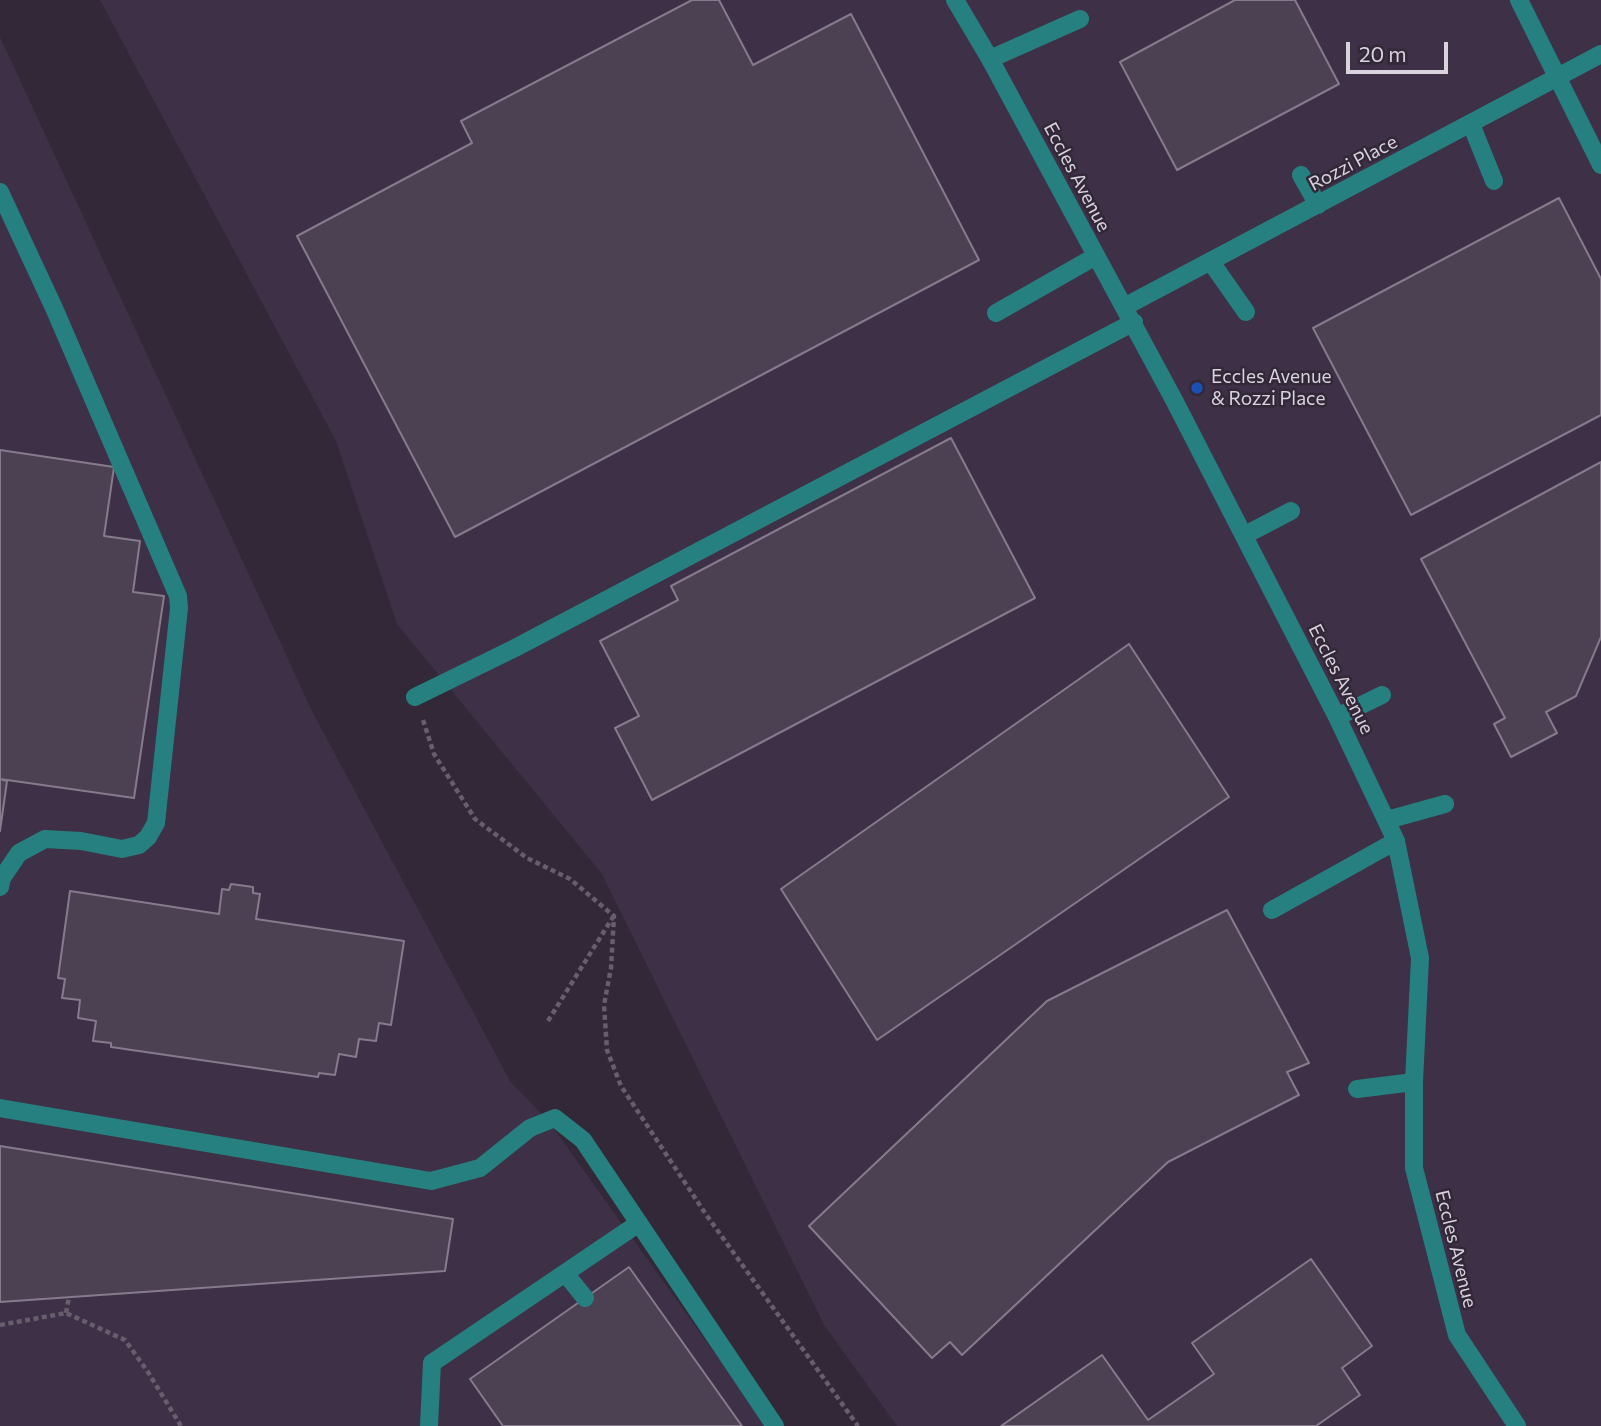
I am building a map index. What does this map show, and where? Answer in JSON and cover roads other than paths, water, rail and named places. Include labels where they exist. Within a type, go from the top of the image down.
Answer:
[{"type":"street","name":"Eccles Avenue","points":[[956,0],[1134,322],[1337,716],[1396,841],[1420,958],[1414,1082],[1414,1168],[1457,1335],[1517,1426]]},
{"type":"street","points":[[1518,0],[1601,165]]},
{"type":"street","points":[[990,59],[1080,19]]},
{"type":"street","name":"Rozzi Place","points":[[1124,306],[1601,54]]},
{"type":"street","points":[[1471,124],[1493,181]]},
{"type":"street","points":[[1301,175],[1318,205]]},
{"type":"street","points":[[0,192],[76,358],[178,596],[179,608],[156,823],[148,837],[139,845],[122,849],[80,841],[46,839],[19,853],[2,878],[0,887]]},
{"type":"street","points":[[996,313],[1096,256]]},
{"type":"street","points":[[1211,262],[1246,312]]},
{"type":"street","points":[[415,697],[515,648],[1134,322]]},
{"type":"street","points":[[1245,535],[1291,512]]},
{"type":"street","points":[[1337,716],[1382,695]]},
{"type":"street","points":[[1387,820],[1445,804]]},
{"type":"street","points":[[1272,909],[1396,841]]},
{"type":"street","points":[[1357,1089],[1414,1082]]},
{"type":"street","points":[[0,1108],[431,1181],[480,1168],[530,1128],[555,1118],[583,1140],[775,1426]]},
{"type":"street","points":[[429,1426],[432,1363],[639,1223]]},
{"type":"street","points":[[565,1273],[585,1298]]},
{"type":"place","name":"Eccles Avenue & Rozzi Place","points":[[1197,388]]}]
